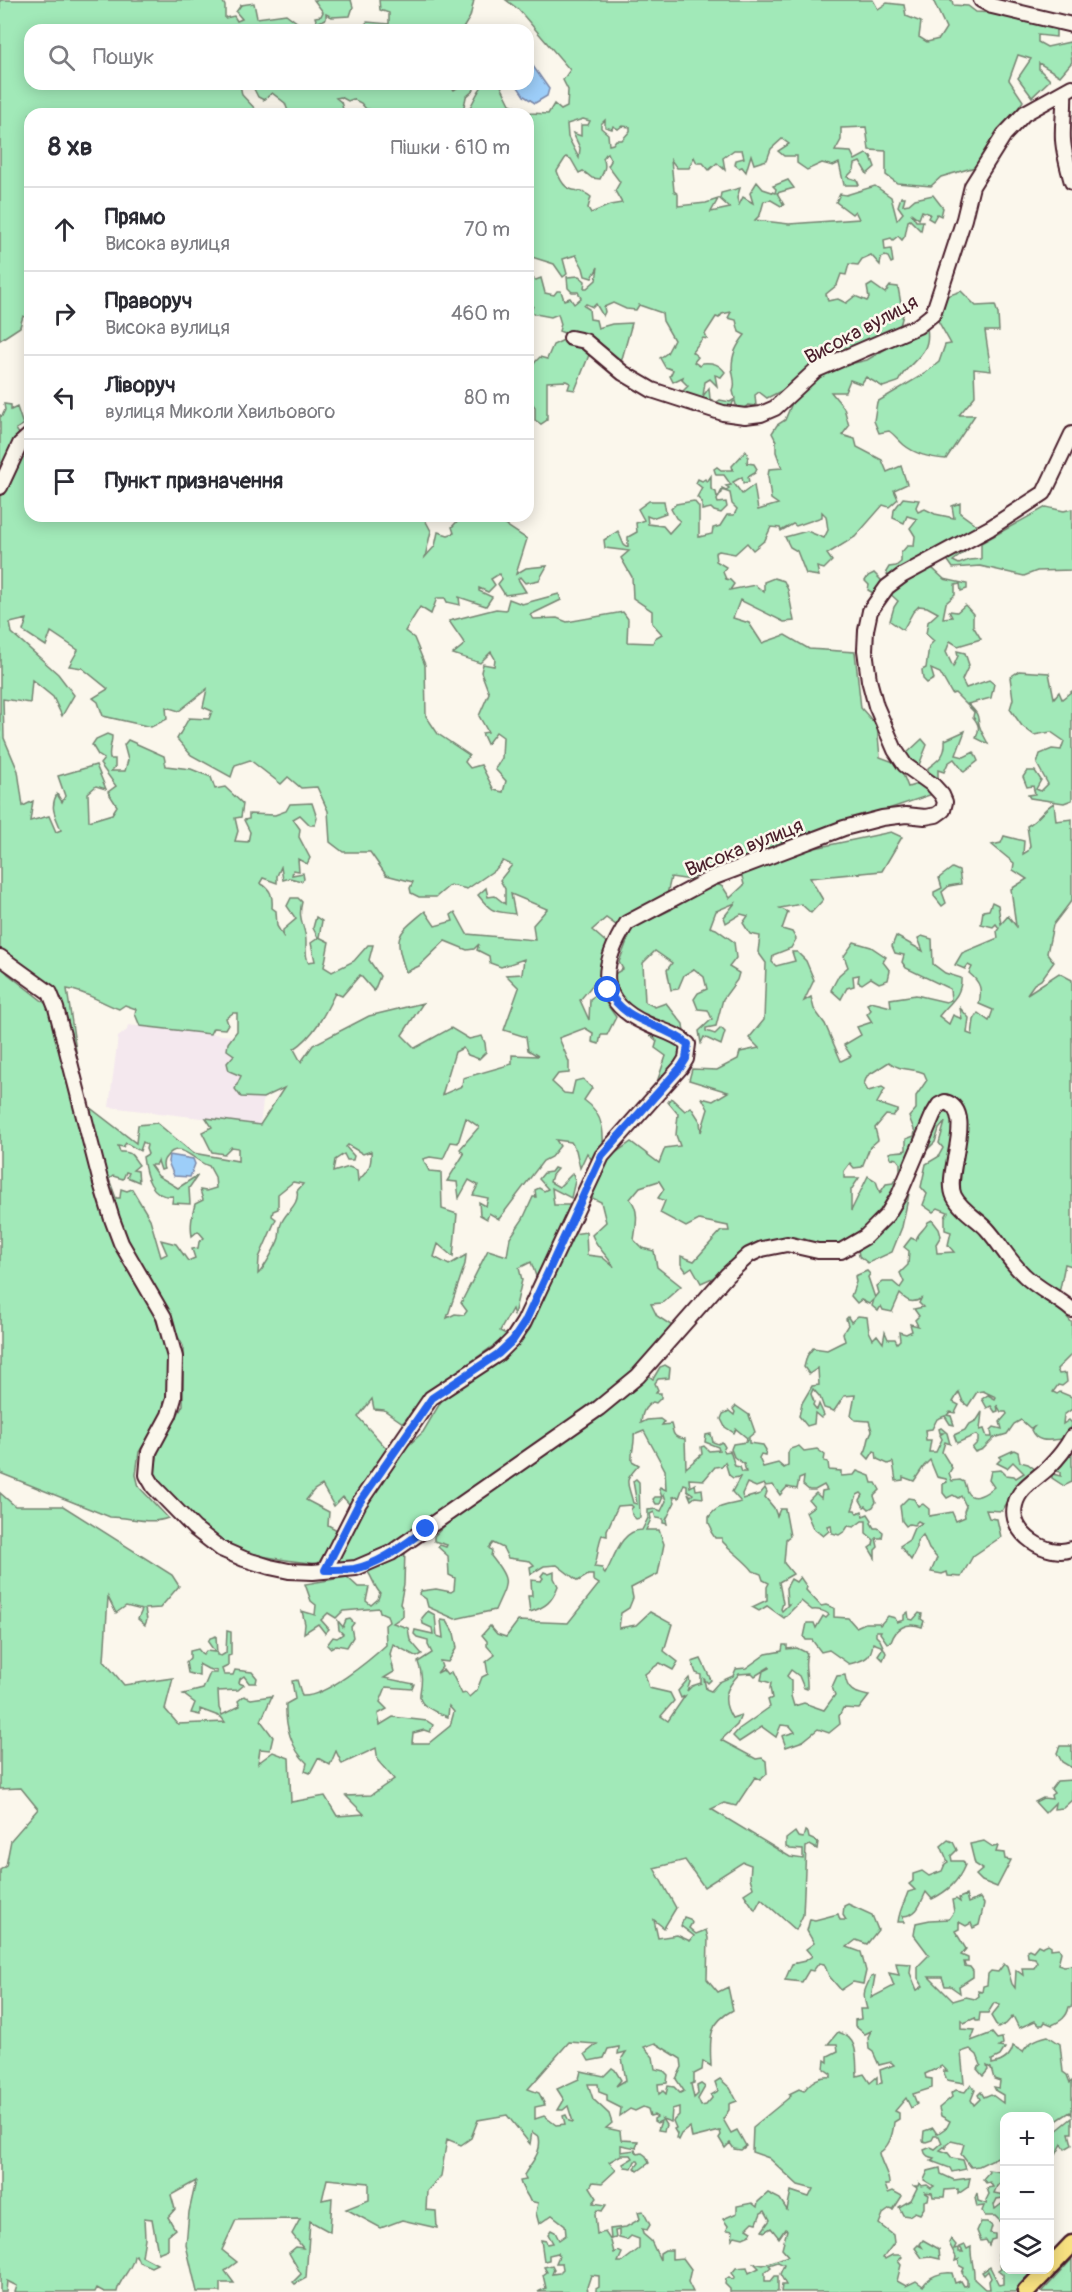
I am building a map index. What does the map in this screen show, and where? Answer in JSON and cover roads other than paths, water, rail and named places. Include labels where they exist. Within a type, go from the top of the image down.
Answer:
[{"type":"main road","points":[[1054,2262],[1072,2244]]},
{"type":"main road","points":[[1028,2290],[1043,2274]]},
{"type":"street","points":[[981,0],[992,6],[1072,25]]},
{"type":"street","name":"Висока вулиця","points":[[1068,89],[1063,139],[1066,164],[1072,182]]},
{"type":"street","name":"Висока вулиця","points":[[571,338],[585,341],[623,373],[651,390],[723,413],[745,416],[761,414],[775,408],[816,370],[918,326],[933,314],[964,219],[972,186],[1004,135],[1018,120],[1035,107],[1068,89]]},
{"type":"street","name":"Висока вулиця","points":[[325,1570],[359,1503],[432,1398],[498,1354],[513,1340],[525,1322],[602,1155],[620,1138],[641,1109],[686,1059],[688,1044],[676,1034],[646,1024],[623,1010],[612,999],[606,978],[623,929],[627,923],[712,878],[844,828],[882,818],[906,815],[926,818],[943,810],[945,802],[942,795],[933,785],[905,765],[895,750],[876,706],[865,651],[870,611],[887,587],[903,575],[990,528],[1044,493],[1072,434]]},
{"type":"street","points":[[0,487],[20,444],[24,440]]},
{"type":"street","points":[[0,957],[50,993],[56,1008],[112,1219],[121,1243],[164,1317],[171,1337],[175,1357],[174,1398],[163,1430],[149,1452],[147,1475],[169,1504],[194,1528],[221,1549],[244,1559],[289,1571],[325,1570],[356,1568],[392,1553],[598,1408],[638,1376],[727,1275],[749,1255],[762,1249],[787,1244],[818,1251],[841,1251],[866,1237],[887,1215],[893,1205],[933,1115],[939,1105],[945,1102],[953,1105],[957,1111],[959,1129],[951,1186],[954,1196],[988,1230],[1007,1258],[1024,1276],[1072,1310]]},
{"type":"street","points":[[1072,1437],[1048,1468],[1022,1492],[1015,1503],[1014,1513],[1015,1521],[1027,1538],[1033,1542],[1054,1552],[1072,1549]]},
{"type":"water","points":[[534,68],[549,89],[547,96],[535,103],[524,96],[520,90],[534,90]]},
{"type":"water","points":[[169,1155],[193,1159],[195,1164],[190,1177],[174,1176],[168,1162]]}]
